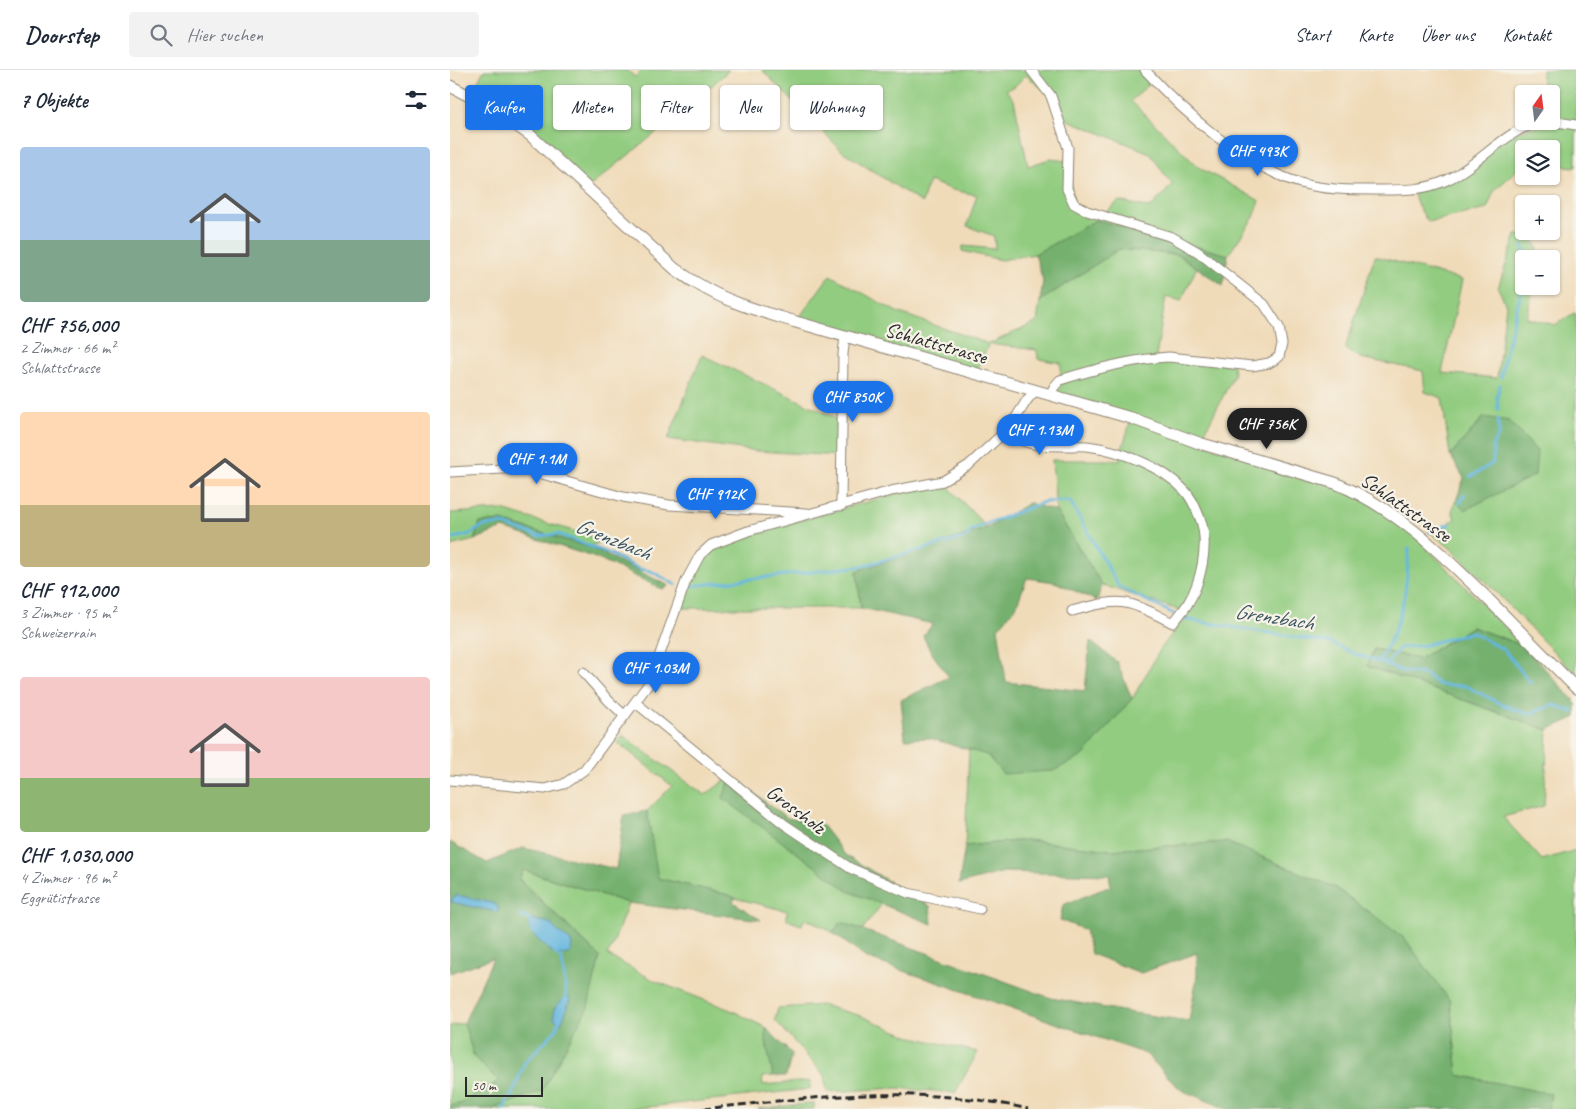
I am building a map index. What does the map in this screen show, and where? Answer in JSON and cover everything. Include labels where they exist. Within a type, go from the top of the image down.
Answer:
[{"type":"street","points":[[1031,70],[1051,96],[1056,109],[1068,148],[1067,189],[1074,204],[1088,211],[1172,237],[1198,252],[1264,304],[1279,328],[1282,344],[1279,357],[1269,363],[1252,366],[1156,357],[1060,380],[1050,395]]},
{"type":"street","points":[[1144,70],[1194,119],[1243,155],[1295,181],[1333,189],[1412,189],[1436,184],[1452,178],[1519,130]]},
{"type":"street","name":"Schlattstrasse","points":[[450,86],[490,106],[530,135],[675,269],[698,284],[742,306],[1131,418],[1199,443],[1335,483],[1371,500],[1438,550],[1576,688]]},
{"type":"street","points":[[1560,122],[1576,125]]},
{"type":"street","points":[[841,506],[842,354],[845,336]]},
{"type":"street","points":[[450,780],[545,789],[564,784],[576,777],[584,770],[650,682],[686,581],[700,555],[711,545],[748,531],[892,491],[943,481],[969,465],[1010,427],[1035,391]]},
{"type":"street","points":[[1010,427],[1019,439],[1028,443],[1088,446],[1150,465],[1169,476],[1187,492],[1197,511],[1204,531],[1204,554],[1198,578],[1188,603],[1173,623],[1125,603],[1112,602],[1072,611]]},
{"type":"street","points":[[450,472],[520,468],[623,497],[669,505],[813,514]]},
{"type":"street","points":[[583,672],[608,701],[625,716]]},
{"type":"street","name":"Grossholz","points":[[636,703],[784,824],[850,868],[908,893],[980,909]]},
{"type":"green space","points":[[484,70],[627,70],[635,77],[642,70],[729,70],[710,87],[710,85],[641,85],[641,130],[659,130],[588,188],[522,130],[543,130],[543,85],[476,85]]},
{"type":"green space","points":[[762,70],[1145,70],[1153,80],[1131,101],[1198,167],[1260,201],[1254,217],[1228,255],[1096,220],[1035,254],[1001,260],[962,251],[963,246],[995,249],[994,236],[967,226],[977,195],[953,190],[929,181],[922,203],[842,151],[821,130],[883,130],[883,85],[790,85],[790,98],[780,88],[780,85],[777,85]],"holes":[[[1026,75],[1051,96],[1058,116],[1150,153],[1172,185],[1150,208],[1119,201],[1096,220],[1087,211],[1074,204],[1067,161],[1050,159],[1028,166],[1014,100],[1006,90],[1015,86]]]},
{"type":"green space","points":[[1542,70],[1576,70],[1576,167],[1560,166],[1560,140],[1515,140],[1515,171],[1494,191],[1487,209],[1428,222],[1418,206],[1412,189],[1436,184],[1512,134],[1524,130],[1560,130],[1560,85],[1542,85]]},
{"type":"green space","points":[[1096,220],[1228,255],[1223,286],[1179,255],[1119,249],[1040,301],[1043,281],[1035,254]]},
{"type":"green space","points":[[1515,238],[1515,240],[1532,240],[1538,250],[1515,250],[1515,295],[1532,295],[1527,318],[1555,325],[1574,313],[1576,314],[1576,675],[1489,585],[1448,546],[1431,533],[1455,519],[1452,511],[1456,501],[1465,510],[1484,417],[1450,455],[1442,398],[1425,392],[1423,371],[1361,358],[1345,349],[1375,256],[1462,280],[1442,373],[1497,378],[1506,305],[1498,288]]},
{"type":"green space","points":[[1119,249],[1179,255],[1197,267],[1181,301],[1166,296],[1156,357],[1233,365],[1234,375],[1199,443],[1335,483],[1400,521],[1524,646],[1472,627],[1419,659],[1374,649],[1367,666],[1548,730],[1544,806],[1503,817],[1542,860],[1576,850],[1576,1109],[1548,1109],[1550,1094],[1458,1075],[1450,1001],[1405,939],[1336,888],[1226,842],[1110,850],[1027,840],[965,846],[969,749],[987,755],[1132,699],[1160,650],[1188,613],[1102,585],[1056,511],[1052,460],[1119,460],[1131,419],[1050,395],[1060,380],[1061,363],[1038,359],[1037,350],[989,344],[1037,322],[1040,301]]},
{"type":"green space","points":[[830,275],[897,312],[989,344],[975,374],[796,322]]},
{"type":"green space","points":[[702,355],[834,417],[841,430],[841,456],[756,451],[668,439]]},
{"type":"green space","points":[[1484,417],[1509,421],[1537,451],[1535,475],[1465,510],[1456,501],[1464,478],[1450,455]]},
{"type":"green space","points":[[943,481],[987,528],[857,571],[861,608],[681,608],[682,591],[711,545]]},
{"type":"green space","points":[[1029,503],[1056,511],[1102,585],[1097,601],[1055,582],[1027,578],[1016,607],[998,628],[1006,682],[1085,691],[1090,641],[1117,662],[1132,699],[1083,756],[1053,771],[1003,774],[987,755],[929,738],[905,739],[901,700],[949,677],[931,652],[923,636],[933,624],[861,608],[857,571],[987,528]]},
{"type":"green space","points":[[502,510],[604,540],[589,547],[501,521],[480,523],[474,540],[450,546],[450,513]]},
{"type":"green space","points":[[501,521],[589,547],[669,586],[662,589],[602,560],[503,528],[474,540],[480,523]]},
{"type":"green space","points":[[1472,627],[1524,646],[1576,703],[1576,717],[1548,730],[1367,666],[1374,649],[1419,659]]},
{"type":"green space","points":[[623,736],[705,795],[731,776],[848,891],[882,904],[862,930],[841,922],[833,933],[814,922],[804,919],[802,925],[787,920],[787,911],[657,878],[647,811],[672,786],[617,742]]},
{"type":"green space","points":[[731,776],[787,818],[821,824],[845,855],[930,906],[932,924],[848,891],[723,798]]},
{"type":"green space","points":[[647,811],[658,878],[729,895],[735,898],[733,902],[761,920],[628,903],[523,870],[519,880],[600,957],[588,1007],[542,1091],[492,1109],[450,1109],[450,1105],[460,1104],[499,1081],[474,1057],[464,1023],[493,958],[450,973],[450,842],[487,863],[523,848],[616,869],[624,815]]},
{"type":"green space","points":[[1027,840],[1110,850],[1226,842],[1336,888],[1405,939],[1450,1001],[1458,1075],[1551,1094],[1548,1109],[1227,1109],[1181,1090],[1146,1054],[866,958],[833,933],[841,922],[1051,998],[1189,1021],[1197,976],[1197,953],[1141,973],[1091,954],[1085,930],[1060,920],[1063,905],[1111,886],[1109,875],[1004,872],[959,884],[965,846]]},
{"type":"green space","points":[[523,870],[628,903],[612,947],[607,955],[655,981],[733,1011],[766,1028],[765,1037],[773,1076],[762,1077],[763,1085],[810,1081],[810,1089],[630,1109],[492,1109],[542,1090],[600,957],[519,879]]},
{"type":"green space","points":[[822,1005],[861,1016],[908,1036],[978,1052],[955,1093],[897,1088],[827,1092],[824,1075],[775,1020],[778,1008]]},
{"type":"green space","points":[[464,1023],[474,1057],[499,1081],[460,1104],[450,1105],[450,1026]]},
{"type":"green space","points":[[766,1028],[792,1054],[786,1076],[773,1076],[765,1037]]},
{"type":"green space","points":[[814,1103],[814,1109],[758,1109]]},
{"type":"water","points":[[457,895],[492,903],[497,905],[499,911],[496,912],[451,902]]},
{"type":"water","points":[[531,919],[550,923],[572,943],[571,952],[565,955],[554,954],[535,937],[528,926]]},
{"type":"water","points":[[568,996],[570,999],[561,1023],[554,1019],[554,1009]]},
{"type":"waterway","points":[[1523,246],[1524,250]]},
{"type":"waterway","points":[[1501,377],[1520,295]]},
{"type":"waterway","points":[[1498,409],[1497,395],[1500,385]]},
{"type":"waterway","points":[[1470,477],[1493,463],[1493,445],[1499,434],[1498,419]]},
{"type":"waterway","points":[[1460,503],[1464,495]]},
{"type":"waterway","points":[[691,586],[862,566],[967,537],[971,530],[1044,502],[1070,501],[1119,587],[1174,614]]},
{"type":"waterway","name":"Grenzbach","points":[[450,539],[470,534],[483,526],[502,524],[539,536],[558,534],[610,554],[639,569],[651,571],[676,585]]},
{"type":"waterway","points":[[1429,532],[1450,524]]},
{"type":"waterway","name":"Grenzbach","points":[[1183,619],[1331,643],[1357,655],[1378,661],[1386,649],[1399,618],[1406,583],[1409,548]]},
{"type":"waterway","points":[[1385,664],[1400,648],[1425,645],[1472,632],[1504,650],[1531,683]]},
{"type":"waterway","points":[[1378,661],[1404,672],[1424,674],[1440,685],[1466,686],[1503,705],[1528,714],[1554,705],[1573,712]]},
{"type":"waterway","name":"Grenzbach","points":[[521,916],[529,919],[533,933]]},
{"type":"waterway","name":"Grenzbach","points":[[554,952],[562,960],[566,992],[564,1002]]},
{"type":"waterway","name":"Grenzbach","points":[[503,1109],[512,1095],[525,1062],[556,1030],[560,1018]]},
{"type":"railway","points":[[703,1109],[784,1100],[866,1095],[947,1097],[987,1101],[1028,1109]]}]
